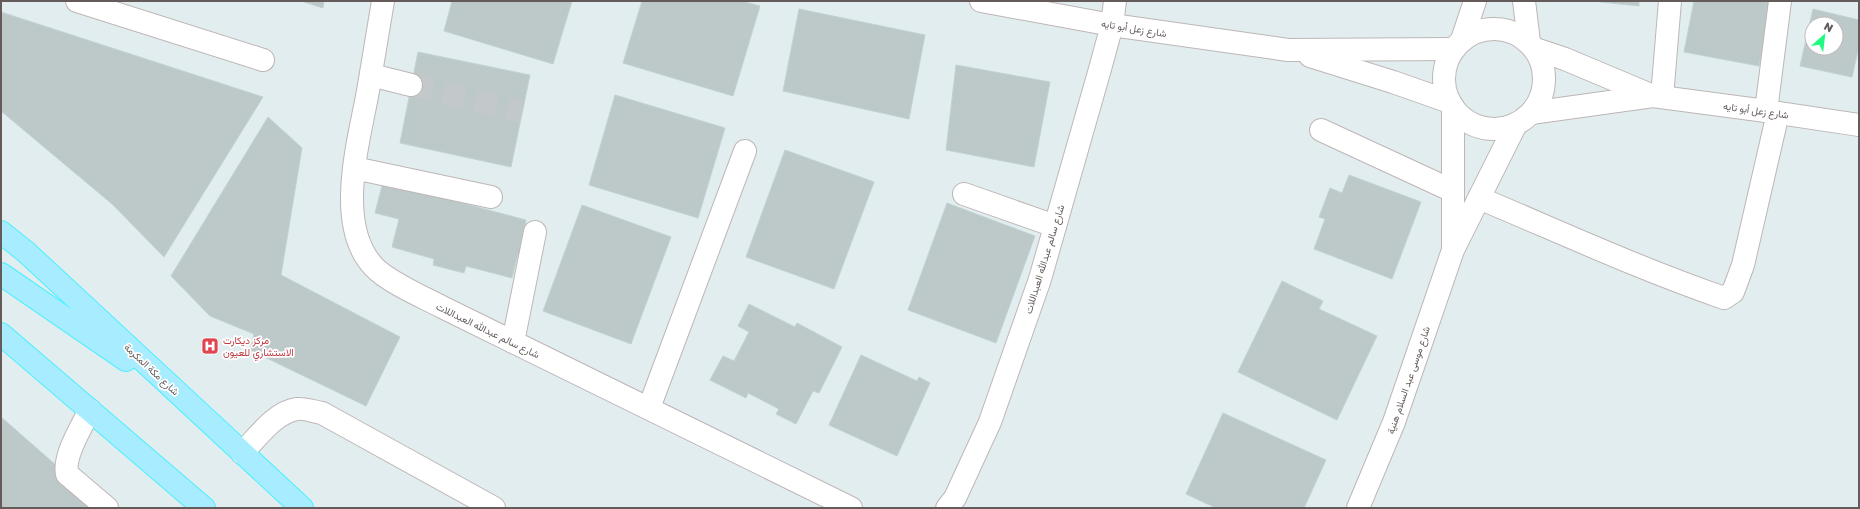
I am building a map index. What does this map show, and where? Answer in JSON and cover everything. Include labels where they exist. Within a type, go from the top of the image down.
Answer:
[{"type":"main road","name":"شارع مكة المكرمة","points":[[1,232],[31,257],[302,508]]},
{"type":"main road","points":[[1,274],[186,401]]},
{"type":"main road","points":[[1,334],[204,508]]},
{"type":"street","points":[[77,1],[263,60]]},
{"type":"street","name":"شارع سالم عبدالله العبداللات","points":[[384,1],[354,168],[352,204],[356,233],[362,250],[374,268],[395,282],[442,307],[851,508]]},
{"type":"street","name":"شارع زعل أبو تايه","points":[[981,1],[1112,25],[1288,50],[1393,82],[1451,105]]},
{"type":"street","name":"شارع سالم عبدالله العبداللات","points":[[947,508],[955,498],[990,422],[1040,279],[1112,25],[1115,1]]},
{"type":"street","points":[[1475,1],[1458,44],[1448,59],[1444,73],[1444,88],[1451,105],[1465,120],[1481,127],[1498,129],[1523,119],[1540,99],[1545,82],[1543,65],[1532,46],[1524,1]]},
{"type":"street","points":[[1658,96],[1670,1]]},
{"type":"street","points":[[1479,198],[1598,249],[1695,288],[1724,298],[1728,297],[1733,292],[1743,265],[1772,112],[1780,1]]},
{"type":"street","points":[[1458,44],[1478,30],[1496,28],[1514,32],[1532,46]]},
{"type":"street","name":"شارع زعل أبو تايه","points":[[1288,50],[1458,44]]},
{"type":"street","name":"شارع زعل أبو تايه","points":[[1532,46],[1658,96],[1859,125]]},
{"type":"street","points":[[371,75],[411,85]]},
{"type":"street","name":"شارع زعل أبو تايه","points":[[1523,119],[1658,96]]},
{"type":"street","name":"شارع موسى عبد السلام هنية","points":[[1451,105],[1453,191],[1452,250]]},
{"type":"street","name":"شارع موسى عبد السلام هنية","points":[[1358,508],[1394,422],[1452,250],[1523,119]]},
{"type":"street","points":[[1321,130],[1453,191]]},
{"type":"street","points":[[649,408],[745,151]]},
{"type":"street","points":[[354,168],[490,197]]},
{"type":"street","points":[[964,194],[1055,226]]},
{"type":"street","points":[[513,342],[535,232]]},
{"type":"street","points":[[242,453],[270,425],[286,412],[299,409],[322,413],[494,508]]},
{"type":"street","points":[[90,410],[70,454],[66,470],[67,474],[107,508]]},
{"type":"building","points":[[301,1],[324,1],[323,8]]},
{"type":"building","points":[[452,1],[572,1],[553,64],[444,31]]},
{"type":"building","points":[[642,1],[742,1],[760,6],[733,96],[623,63]]},
{"type":"building","points":[[1592,1],[1639,1],[1639,6]]},
{"type":"building","points":[[1694,1],[1771,1],[1759,66],[1684,52]]},
{"type":"building","points":[[799,9],[925,35],[909,119],[783,91]]},
{"type":"building","points":[[1813,9],[1842,16],[1811,16]]},
{"type":"building","points":[[1,12],[263,97],[164,257],[112,204],[1,111]]},
{"type":"building","points":[[1844,16],[1859,20],[1859,46],[1852,77],[1800,66],[1804,48],[1804,56],[1844,56]]},
{"type":"building","points":[[418,52],[530,75],[511,167],[400,143]]},
{"type":"building","points":[[956,65],[1050,82],[1034,167],[946,150]]},
{"type":"building","points":[[615,95],[725,128],[698,218],[589,185]]},
{"type":"building","points":[[268,117],[302,148],[281,275],[400,337],[366,406],[250,350],[254,334],[210,316],[171,276]]},
{"type":"building","points":[[785,150],[874,182],[834,289],[746,257]]},
{"type":"building","points":[[1349,175],[1421,202],[1392,279],[1314,249],[1325,219],[1319,217],[1330,188],[1342,193]]},
{"type":"building","points":[[383,182],[526,220],[522,240],[526,241],[522,255],[518,254],[512,278],[466,266],[464,273],[433,265],[434,259],[392,247],[399,219],[375,213]]},
{"type":"building","points":[[947,203],[1035,236],[996,343],[908,310]]},
{"type":"building","points":[[582,205],[671,237],[631,344],[543,311]]},
{"type":"building","points":[[1282,281],[1323,301],[1319,309],[1377,336],[1337,420],[1238,372]]},
{"type":"building","points":[[749,304],[795,327],[797,323],[842,347],[819,393],[813,391],[796,424],[776,414],[779,409],[748,393],[746,398],[710,380],[723,356],[734,361],[749,332],[738,326]]},
{"type":"building","points":[[861,355],[917,381],[919,377],[930,383],[897,456],[829,425]]},
{"type":"building","points":[[1223,413],[1326,460],[1304,508],[1216,508],[1186,494]]},
{"type":"building","points":[[1,417],[105,508],[1,508]]},
{"type":"tunnel","points":[[411,85],[522,112]]},
{"type":"place","name":"مركز ديكارت الاستشاري للعيون","points":[[210,346]]}]
